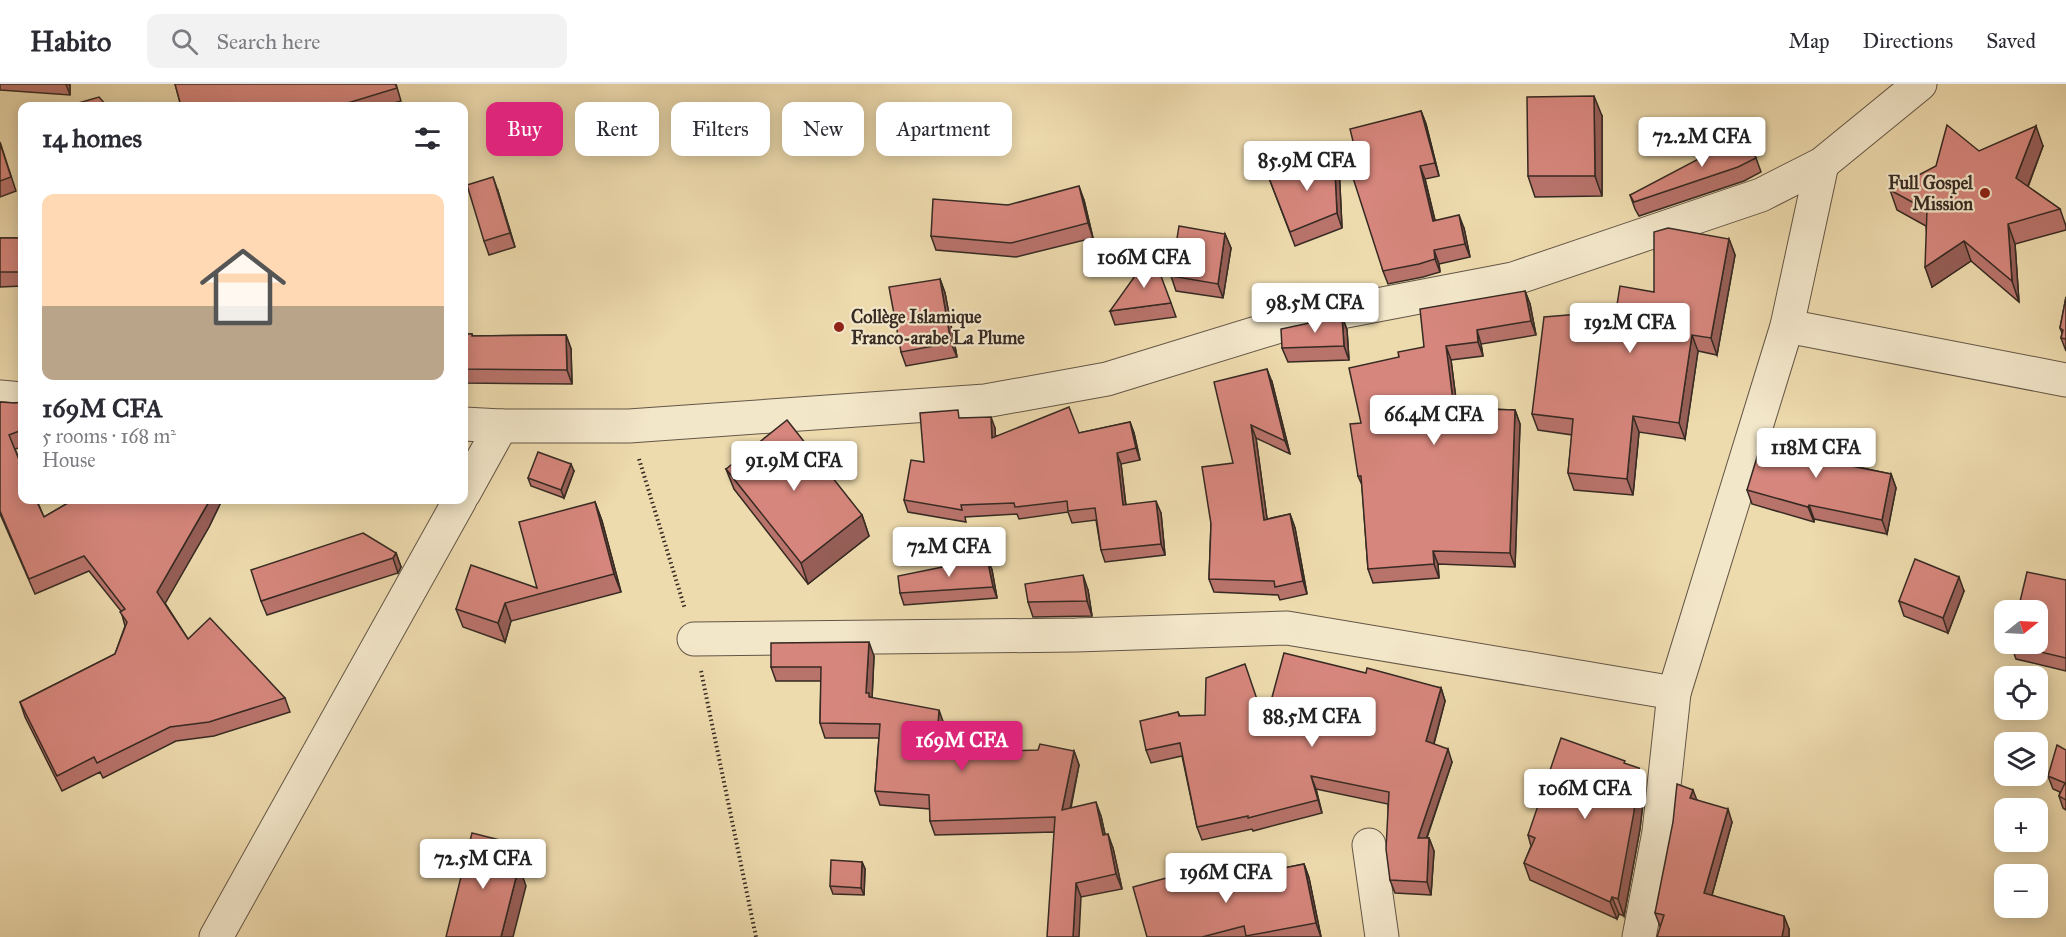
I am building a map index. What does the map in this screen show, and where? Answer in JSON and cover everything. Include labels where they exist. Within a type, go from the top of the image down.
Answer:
[{"type":"street","points":[[468,424],[629,426],[985,400],[1107,379],[1299,320],[1513,279],[1761,195],[1822,164],[1920,84]]},
{"type":"street","points":[[1639,937],[1659,832],[1674,693],[1787,326],[1822,164]]},
{"type":"street","points":[[1787,326],[2066,380]]},
{"type":"street","points":[[0,397],[18,399]]},
{"type":"street","points":[[468,486],[501,426]]},
{"type":"street","points":[[216,937],[458,504]]},
{"type":"street","points":[[694,639],[1076,635],[1287,628],[1674,693]]},
{"type":"street","points":[[1369,845],[1382,937]]},
{"type":"path","points":[[629,426],[694,639],[756,937]]},
{"type":"building","points":[[175,84],[395,84],[397,88],[351,102],[180,102]]},
{"type":"building","points":[[1594,96],[1595,176],[1528,176],[1527,97]]},
{"type":"building","points":[[99,97],[103,102],[82,102]]},
{"type":"building","points":[[1421,111],[1435,163],[1420,166],[1433,221],[1459,215],[1465,244],[1434,250],[1435,259],[1383,271],[1344,150],[1354,145],[1350,129]]},
{"type":"building","points":[[1947,125],[1979,151],[2036,126],[2016,178],[2060,209],[2008,224],[2012,281],[1964,241],[1925,267],[1927,210],[1890,190],[1936,166]]},
{"type":"building","points":[[1744,135],[1756,158],[1738,167],[1634,202],[1630,195]]},
{"type":"building","points":[[0,143],[11,177],[0,181]]},
{"type":"building","points":[[1334,152],[1337,213],[1290,232],[1269,178]]},
{"type":"building","points":[[493,177],[510,233],[484,241],[468,185]]},
{"type":"building","points":[[1079,186],[1088,223],[1011,243],[931,236],[933,199],[1008,205]]},
{"type":"building","points":[[1179,226],[1225,234],[1218,284],[1171,276]]},
{"type":"building","points":[[1668,228],[1729,239],[1711,338],[1692,335],[1679,423],[1633,416],[1627,479],[1568,473],[1573,419],[1532,414],[1544,317],[1616,311],[1620,286],[1654,292],[1654,232]]},
{"type":"building","points":[[0,238],[18,238],[18,272],[0,272]]},
{"type":"building","points":[[1152,252],[1171,303],[1110,311]]},
{"type":"building","points":[[940,279],[951,343],[901,352],[889,287]]},
{"type":"building","points":[[1525,291],[1531,321],[1477,330],[1478,342],[1446,346],[1454,408],[1515,410],[1510,553],[1433,551],[1434,564],[1368,569],[1361,476],[1358,476],[1350,424],[1361,423],[1349,368],[1399,357],[1398,352],[1424,347],[1420,309]]},
{"type":"building","points":[[2066,297],[2066,339],[2061,338],[2063,330],[2060,328]]},
{"type":"building","points":[[1342,316],[1344,346],[1282,348],[1281,329]]},
{"type":"building","points":[[468,334],[472,336],[566,335],[567,370],[468,369]]},
{"type":"building","points":[[1267,369],[1285,441],[1251,425],[1264,520],[1290,514],[1303,581],[1275,587],[1274,581],[1209,579],[1211,524],[1202,467],[1233,463],[1214,382]]},
{"type":"building","points":[[0,402],[18,403],[18,432],[9,435],[18,457],[18,504],[38,504],[44,517],[66,504],[208,504],[157,592],[188,639],[210,618],[285,698],[209,722],[170,727],[97,763],[94,757],[57,776],[20,702],[115,654],[127,622],[120,612],[125,609],[84,556],[29,579],[0,511]]},
{"type":"building","points":[[1069,407],[1079,433],[1130,422],[1136,448],[1117,453],[1123,505],[1156,501],[1161,544],[1101,550],[1095,508],[1068,511],[1067,501],[1015,507],[1014,503],[961,505],[962,510],[904,500],[911,460],[924,462],[920,413],[958,410],[959,418],[991,417],[992,438]]},
{"type":"building","points":[[787,420],[862,515],[801,563],[726,469]]},
{"type":"building","points":[[1765,431],[1824,448],[1821,460],[1891,474],[1882,520],[1809,505],[1808,507],[1747,490]]},
{"type":"building","points":[[538,452],[571,464],[561,490],[528,478]]},
{"type":"building","points":[[595,502],[614,574],[505,603],[498,623],[456,609],[471,565],[537,588],[519,522]]},
{"type":"building","points":[[363,533],[396,553],[393,558],[261,601],[251,570]]},
{"type":"building","points":[[987,558],[993,587],[900,593],[898,576]]},
{"type":"building","points":[[1915,559],[1959,577],[1943,618],[1899,601]]},
{"type":"building","points":[[2027,572],[2066,580],[2066,658],[2048,654],[2048,600],[2020,600]]},
{"type":"building","points":[[1083,575],[1087,601],[1028,602],[1025,584]]},
{"type":"building","points":[[869,642],[866,693],[869,693],[869,697],[939,710],[938,725],[931,724],[926,754],[1038,750],[1040,744],[1074,751],[1062,810],[1096,802],[1103,835],[1108,834],[1116,874],[1076,883],[1073,937],[1047,937],[1055,817],[930,821],[929,795],[875,791],[880,724],[820,723],[821,667],[771,667],[771,643]]},
{"type":"building","points":[[1284,653],[1366,673],[1367,668],[1441,688],[1426,741],[1448,749],[1418,838],[1429,838],[1427,882],[1390,880],[1386,849],[1389,792],[1311,776],[1318,800],[1248,818],[1248,816],[1197,827],[1180,743],[1146,750],[1140,721],[1178,712],[1179,716],[1205,715],[1206,678],[1245,664],[1265,723]]},
{"type":"building","points":[[1561,738],[1639,768],[1634,812],[1618,899],[1612,897],[1610,902],[1524,863],[1535,838],[1528,835]]},
{"type":"building","points":[[2057,745],[2066,750],[2066,800],[2059,796],[2065,783],[2048,776]]},
{"type":"building","points":[[1677,784],[1693,790],[1690,798],[1728,809],[1704,893],[1784,916],[1782,937],[1657,937],[1664,915],[1655,913],[1673,822]]},
{"type":"building","points":[[472,833],[508,842],[503,861],[519,866],[501,937],[446,937]]},
{"type":"building","points":[[831,860],[862,862],[861,888],[830,886]]},
{"type":"building","points":[[1304,864],[1316,923],[1246,936],[1244,926],[1202,937],[1147,937],[1133,887],[1185,873],[1189,887]]},
{"type":"place","name":"Full Gospel Mission","points":[[1985,193]]},
{"type":"place","name":"Collège Islamique Franco-arabe La Plume","points":[[839,327]]}]
